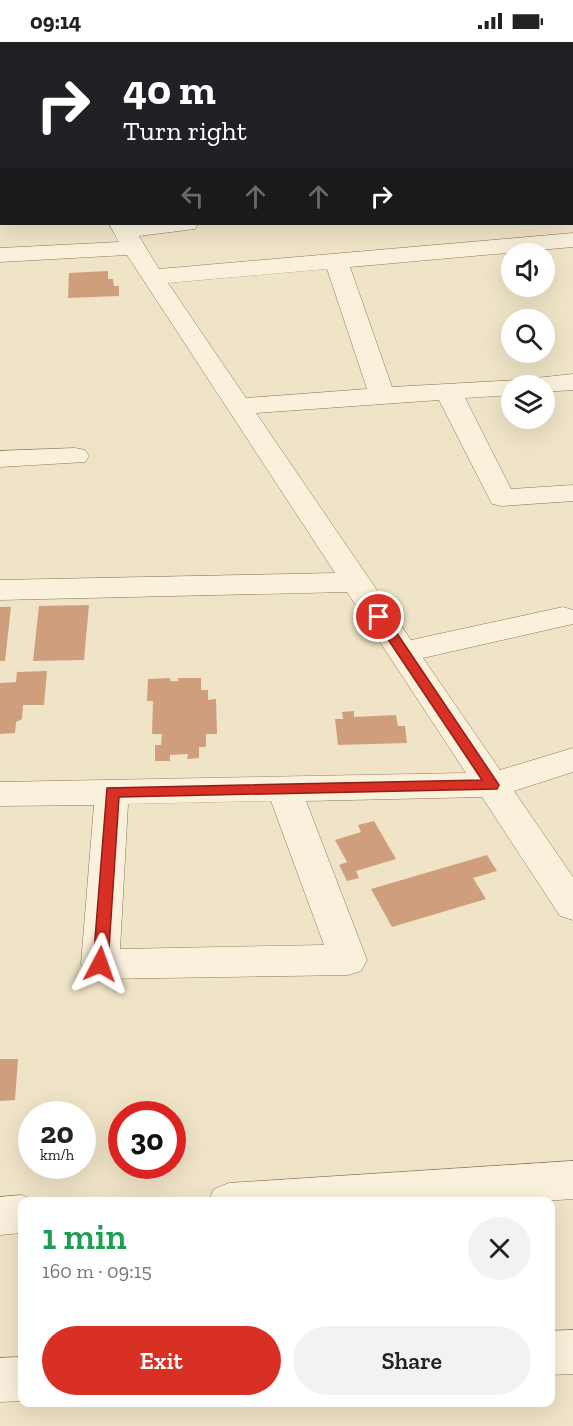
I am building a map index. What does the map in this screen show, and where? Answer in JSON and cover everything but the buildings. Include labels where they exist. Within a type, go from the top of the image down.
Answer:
[{"type":"street","points":[[0,255],[181,225]]},
{"type":"street","points":[[126,234],[152,278],[573,906]]},
{"type":"street","points":[[152,278],[572,243]]},
{"type":"street","points":[[336,261],[382,396]]},
{"type":"street","points":[[555,384],[573,382]]},
{"type":"street","points":[[238,406],[501,388]]},
{"type":"street","points":[[448,391],[502,498],[573,493]]},
{"type":"street","points":[[0,459],[75,456]]},
{"type":"street","points":[[0,590],[356,582]]},
{"type":"street","points":[[403,652],[563,617]]},
{"type":"street","points":[[0,794],[492,785],[573,760]]},
{"type":"street","points":[[112,792],[100,964],[348,960],[284,789]]},
{"type":"street","points":[[307,1197],[573,1180]]},
{"type":"street","points":[[0,1216],[18,1214]]},
{"type":"street","points":[[555,1353],[573,1352]]},
{"type":"street","points":[[0,1380],[18,1379]]},
{"type":"route","points":[[100,964],[112,792],[492,785],[379,617]]}]
